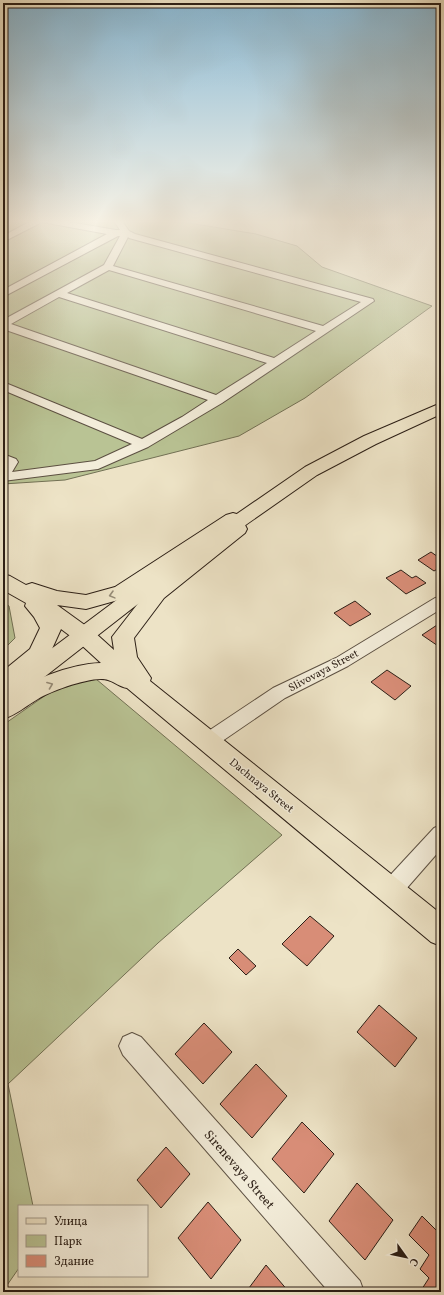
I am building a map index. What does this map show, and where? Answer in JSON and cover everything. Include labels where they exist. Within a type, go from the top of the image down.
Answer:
[{"type":"main road","points":[[3,581],[55,598],[86,602],[122,592],[207,534],[311,471],[370,440],[441,408]]},
{"type":"main road","points":[[3,697],[85,636],[177,564],[311,471]]},
{"type":"main road","points":[[154,697],[126,658],[124,637],[157,593],[311,471]]},
{"type":"main road","points":[[3,581],[42,612],[51,628],[40,654],[3,683]]},
{"type":"main road","name":"Dachnaya Street","points":[[3,581],[36,600],[85,636],[154,697],[441,932]]},
{"type":"main road","points":[[3,710],[31,692],[84,672],[111,671],[154,697]]},
{"type":"street","points":[[3,294],[27,281]]},
{"type":"street","points":[[3,325],[82,281]]},
{"type":"street","points":[[157,281],[324,330]]},
{"type":"street","points":[[3,476],[98,465],[143,444],[218,400],[369,301],[298,281]]},
{"type":"street","points":[[59,294],[276,362]]},
{"type":"street","points":[[3,325],[218,400]]},
{"type":"street","points":[[3,386],[143,444]]},
{"type":"street","points":[[3,458],[11,462],[3,476]]},
{"type":"street","name":"Slivovaya Street","points":[[208,741],[279,693],[342,662],[441,602]]},
{"type":"street","points":[[391,890],[441,834]]},
{"type":"street","name":"Sirenevaya Street","points":[[132,1046],[348,1292]]},
{"type":"green space","points":[[3,281],[363,281],[432,306],[305,398],[239,436],[65,480],[3,484]]},
{"type":"green space","points":[[3,603],[9,606],[15,638],[3,650]]},
{"type":"green space","points":[[96,679],[282,835],[158,943],[8,1084],[33,1205],[18,1205],[18,1269],[3,1291],[3,725],[63,683]]},
{"type":"building","points":[[431,552],[441,559],[441,567],[434,571],[418,560]]},
{"type":"building","points":[[401,570],[412,578],[416,576],[426,583],[406,594],[386,578]]},
{"type":"building","points":[[355,601],[371,614],[350,626],[334,613]]},
{"type":"building","points":[[437,625],[441,628],[441,648],[422,635]]},
{"type":"building","points":[[387,670],[411,686],[395,700],[371,682]]},
{"type":"building","points":[[310,916],[334,936],[307,966],[282,944]]},
{"type":"building","points":[[238,949],[256,966],[246,975],[229,958]]},
{"type":"building","points":[[379,1005],[417,1038],[395,1067],[357,1032]]},
{"type":"building","points":[[204,1023],[232,1052],[203,1084],[175,1054]]},
{"type":"building","points":[[256,1064],[287,1096],[252,1138],[220,1104]]},
{"type":"building","points":[[302,1122],[334,1154],[304,1193],[272,1159]]},
{"type":"building","points":[[166,1147],[190,1174],[161,1208],[137,1180]]},
{"type":"building","points":[[357,1183],[393,1220],[365,1260],[329,1221]]},
{"type":"building","points":[[208,1202],[241,1240],[211,1279],[178,1238]]},
{"type":"building","points":[[422,1216],[441,1235],[441,1292],[420,1292],[429,1278],[420,1269],[429,1255],[409,1235]]},
{"type":"building","points":[[266,1265],[289,1292],[246,1292]]}]
